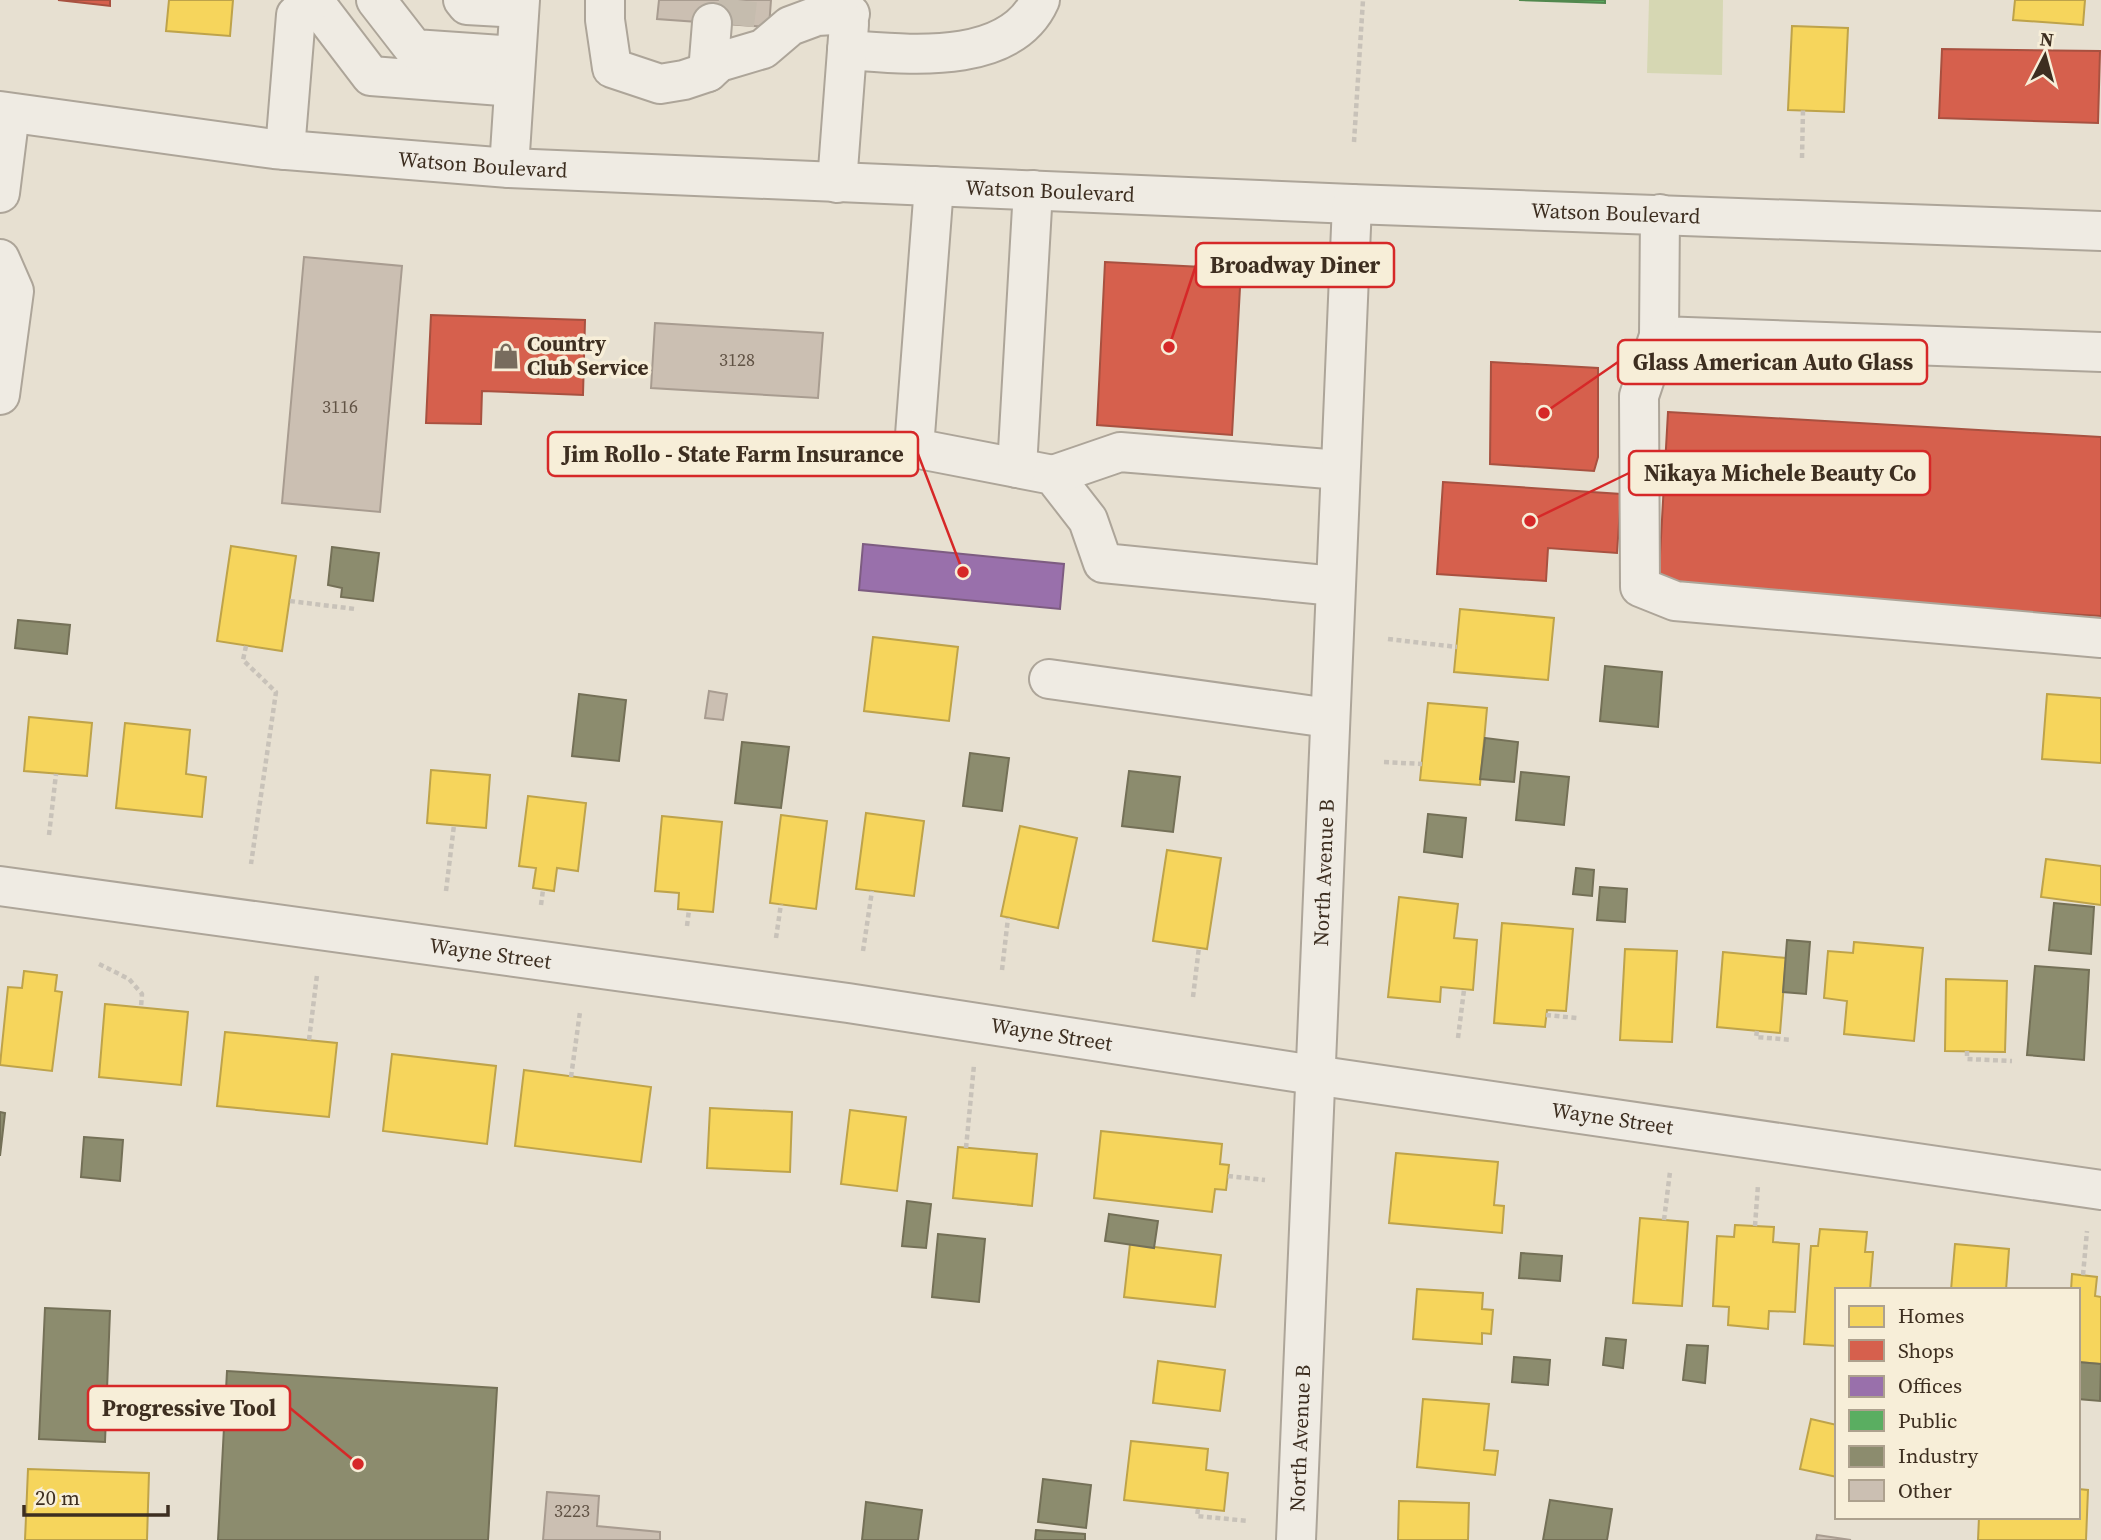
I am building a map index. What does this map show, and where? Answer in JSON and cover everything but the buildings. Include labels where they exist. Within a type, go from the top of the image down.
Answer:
[{"type":"street","points":[[285,150],[296,15],[313,0],[371,76],[515,72]]},
{"type":"street","points":[[376,0],[414,49],[515,72]]},
{"type":"street","points":[[463,0],[467,5],[519,4],[509,167]]},
{"type":"street","points":[[605,0],[612,68],[660,84],[722,44],[763,49],[790,26],[817,16],[849,21],[922,55],[959,51],[1005,36],[1020,26],[1040,0]]},
{"type":"street","points":[[837,183],[849,21]]},
{"type":"street","points":[[0,193],[5,112]]},
{"type":"street","name":"Watson Boulevard","points":[[5,112],[285,150],[509,167],[1352,204],[2101,231]]},
{"type":"street","points":[[934,186],[914,448],[1035,471],[1120,452],[1340,470]]},
{"type":"street","points":[[1033,190],[1035,471],[1088,520],[1103,563],[1335,586]]},
{"type":"street","name":"North Avenue B","points":[[1296,1540],[1352,204]]},
{"type":"street","points":[[1660,215],[1659,336],[1639,397],[1640,587],[1675,601],[2101,638]]},
{"type":"street","points":[[0,258],[14,291],[0,395]]},
{"type":"street","points":[[1659,336],[2101,352]]},
{"type":"street","points":[[1049,679],[1329,718]]},
{"type":"street","name":"Wayne Street","points":[[0,886],[977,1023],[2101,1190]]},
{"type":"path","points":[[1354,142],[1363,0]]},
{"type":"path","points":[[1802,158],[1803,110]]},
{"type":"path","points":[[290,601],[355,609]]},
{"type":"path","points":[[1388,639],[1457,647]]},
{"type":"path","points":[[246,646],[243,660],[276,692],[251,864]]},
{"type":"path","points":[[1384,762],[1422,764]]},
{"type":"path","points":[[49,835],[56,774]]},
{"type":"path","points":[[446,891],[454,825]]},
{"type":"path","points":[[541,905],[543,890]]},
{"type":"path","points":[[863,951],[872,891]]},
{"type":"path","points":[[776,938],[781,904]]},
{"type":"path","points":[[687,926],[689,910]]},
{"type":"path","points":[[1002,970],[1008,918]]},
{"type":"path","points":[[309,1040],[321,930]]},
{"type":"path","points":[[1193,997],[1199,947]]},
{"type":"path","points":[[99,964],[130,979],[142,994],[141,1007]]},
{"type":"path","points":[[572,1077],[586,967]]},
{"type":"path","points":[[1458,1038],[1464,990]]},
{"type":"path","points":[[1546,1015],[1577,1018]]},
{"type":"path","points":[[966,1148],[977,1023]]},
{"type":"path","points":[[1756,1031],[1756,1037],[1791,1040]]},
{"type":"path","points":[[1967,1051],[1967,1059],[2012,1061]]},
{"type":"path","points":[[1664,1220],[1670,1167]]},
{"type":"path","points":[[1228,1176],[1265,1180]]},
{"type":"path","points":[[1755,1226],[1759,1180]]},
{"type":"path","points":[[2083,1275],[2088,1227]]},
{"type":"path","points":[[1198,1509],[1197,1516],[1249,1521]]},
{"type":"green space","points":[[1649,0],[1723,0],[1722,75],[1647,73]]},
{"type":"tunnel","points":[[735,25],[738,0]]},
{"type":"place","name":"Broadway Diner","points":[[1169,347]]},
{"type":"place","name":"Country Club Service","points":[[506,356]]},
{"type":"place","name":"Glass American Auto Glass","points":[[1544,413]]},
{"type":"place","name":"Nikaya Michele Beauty Co","points":[[1530,521]]},
{"type":"place","name":"Jim Rollo - State Farm Insurance","points":[[963,572]]},
{"type":"place","name":"Progressive Tool","points":[[358,1464]]}]
